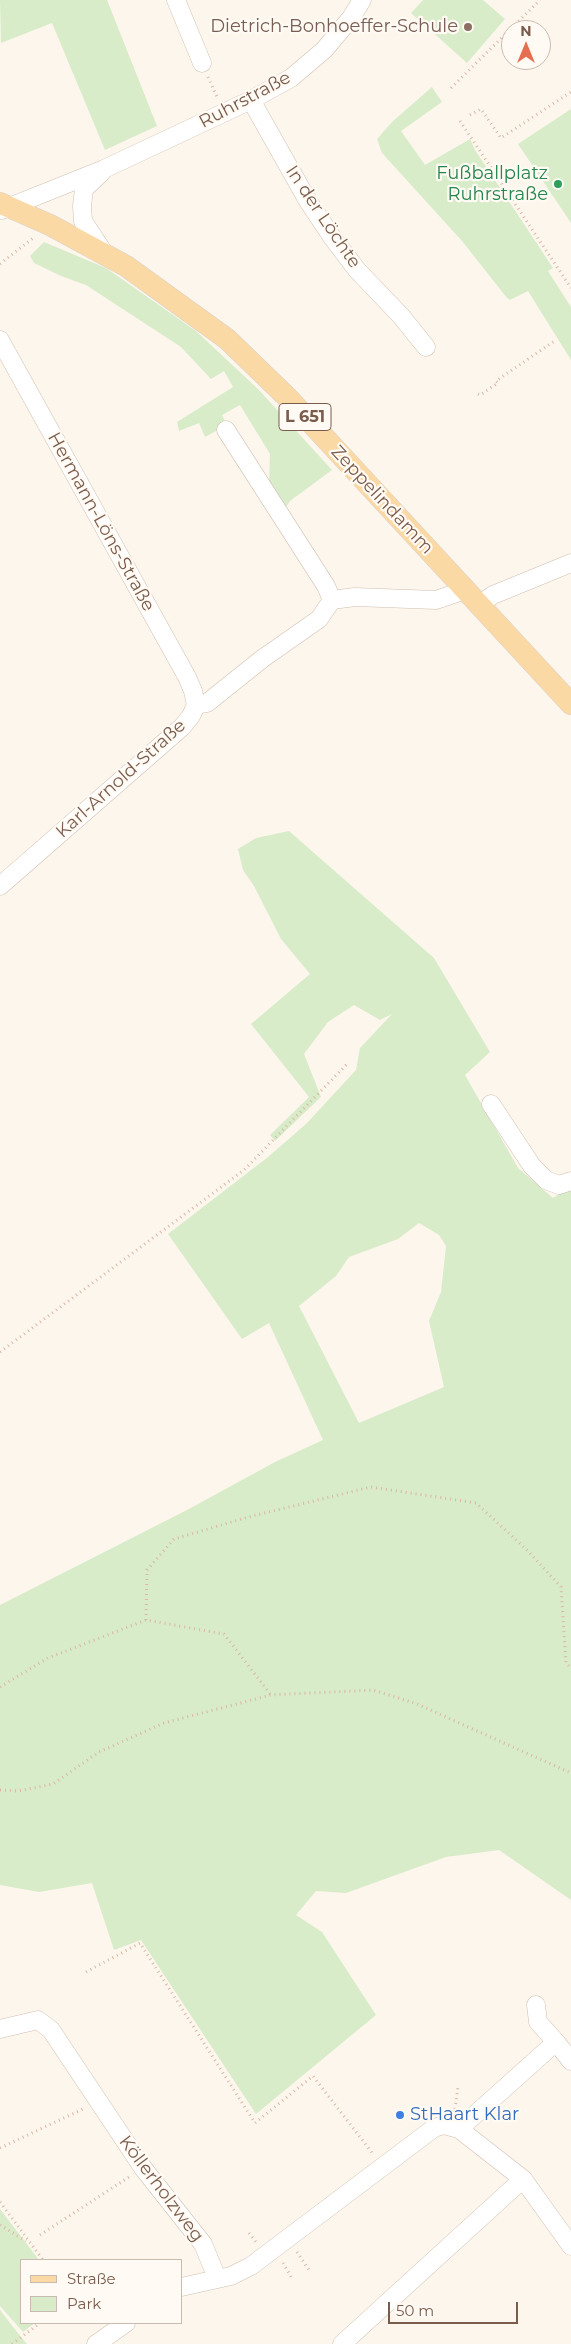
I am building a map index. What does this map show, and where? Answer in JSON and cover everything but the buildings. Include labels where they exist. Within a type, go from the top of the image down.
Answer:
[{"type":"main road","name":"Zeppelindamm","points":[[3,207],[126,266],[176,300],[227,339],[288,398],[571,704]]},
{"type":"street","points":[[176,0],[202,63]]},
{"type":"street","name":"Ruhrstraße","points":[[3,207],[104,169],[252,100],[291,78],[314,59],[351,18],[362,0]]},
{"type":"street","name":"In der Löchte","points":[[252,100],[308,201],[332,237],[357,270],[401,316],[426,347]]},
{"type":"street","name":"Ruhrstraße","points":[[104,169],[84,189],[82,206],[83,221],[106,256]]},
{"type":"street","name":"Hermann-Löns-Straße","points":[[0,340],[187,677],[196,705]]},
{"type":"street","points":[[226,430],[332,600],[355,597],[436,600],[493,596],[571,563]]},
{"type":"street","name":"Karl-Arnold-Straße","points":[[0,886],[182,727],[191,716],[196,705],[207,703],[262,659],[319,619],[332,600]]},
{"type":"street","points":[[491,1104],[532,1166],[546,1180],[559,1185],[571,1181]]},
{"type":"street","points":[[536,2005],[538,2022],[571,2061]]},
{"type":"street","name":"Köllerholzweg","points":[[0,2029],[33,2020],[41,2021],[54,2035],[143,2168],[203,2244],[217,2278]]},
{"type":"street","points":[[456,2127],[556,2042]]},
{"type":"street","points":[[182,2287],[231,2276],[247,2269],[434,2128],[444,2125],[456,2127],[523,2180],[571,2246]]},
{"type":"street","points":[[342,2344],[523,2180]]},
{"type":"street","points":[[96,2344],[125,2324]]},
{"type":"path","points":[[451,88],[540,0]]},
{"type":"path","points":[[202,63],[224,113]]},
{"type":"path","points":[[470,115],[481,109],[501,138],[571,92]]},
{"type":"path","points":[[460,120],[571,288]]},
{"type":"path","points":[[478,394],[480,395],[498,384],[496,381],[556,340]]},
{"type":"path","points":[[0,1352],[244,1170],[349,1062]]},
{"type":"path","points":[[146,1620],[147,1570],[174,1539],[252,1516],[371,1487],[476,1503],[527,1550],[561,1587],[566,1663],[571,1668]]},
{"type":"path","points":[[0,1687],[48,1658],[146,1620],[224,1634],[271,1695]]},
{"type":"path","points":[[0,1790],[18,1791],[53,1784],[99,1752],[164,1723],[271,1695],[373,1690],[417,1704],[571,1772]]},
{"type":"path","points":[[86,1972],[140,1944],[256,2123],[313,2076],[384,2167]]},
{"type":"path","points":[[456,2127],[458,2087]]},
{"type":"path","points":[[0,2148],[98,2102]]},
{"type":"path","points":[[40,2235],[143,2168]]},
{"type":"path","points":[[0,2202],[28,2243],[42,2259]]},
{"type":"path","points":[[0,2225],[28,2243]]},
{"type":"path","points":[[288,2239],[309,2270]]},
{"type":"path","points":[[12,2344],[39,2324]]},
{"type":"green space","points":[[0,0],[107,0],[157,126],[105,150],[52,23],[1,43]]},
{"type":"green space","points":[[423,0],[483,0],[505,19],[501,20],[501,24],[467,63],[411,13]]},
{"type":"green space","points":[[432,87],[442,102],[401,131],[425,165],[470,139],[475,150],[553,268],[548,271],[571,307],[571,360],[528,291],[510,300],[507,298],[462,241],[382,153],[377,139],[393,121]]},
{"type":"green space","name":"Fußballplatz Ruhrstraße","points":[[571,109],[571,223],[518,144]]},
{"type":"green space","points":[[44,242],[106,268],[196,331],[258,389],[332,470],[290,501],[283,512],[269,487],[270,454],[240,405],[222,415],[227,425],[205,437],[199,423],[179,431],[177,422],[233,387],[224,371],[211,379],[181,347],[86,285],[34,263],[30,256]]},
{"type":"green space","points":[[289,831],[434,958],[490,1052],[465,1075],[518,1168],[553,1198],[571,1186],[571,1900],[499,1850],[446,1857],[346,1893],[316,1891],[296,1915],[322,1932],[376,2015],[256,2114],[141,1940],[114,1950],[92,1883],[39,1892],[0,1885],[0,1605],[187,1510],[275,1462],[323,1440],[269,1323],[242,1339],[168,1234],[268,1157],[306,1124],[356,1070],[360,1048],[392,1014],[380,1020],[354,1005],[328,1022],[304,1054],[321,1097],[275,1141],[270,1135],[309,1097],[251,1024],[310,974],[281,939],[254,886],[243,870],[238,849],[256,838]],"holes":[[[419,1223],[439,1235],[446,1246],[441,1292],[429,1321],[444,1387],[359,1423],[299,1306],[336,1276],[349,1257],[398,1239]]]},
{"type":"green space","points":[[0,2209],[38,2259],[20,2259],[20,2324],[34,2324],[23,2332],[0,2306]]},
{"type":"green space","points":[[0,2310],[21,2337],[27,2344],[0,2344]]},
{"type":"place","name":"Dietrich-Bonhoeffer-Schule","points":[[468,27]]},
{"type":"place","name":"Fußballplatz Ruhrstraße","points":[[558,184]]},
{"type":"place","name":"StHaart Klar","points":[[400,2115]]}]
